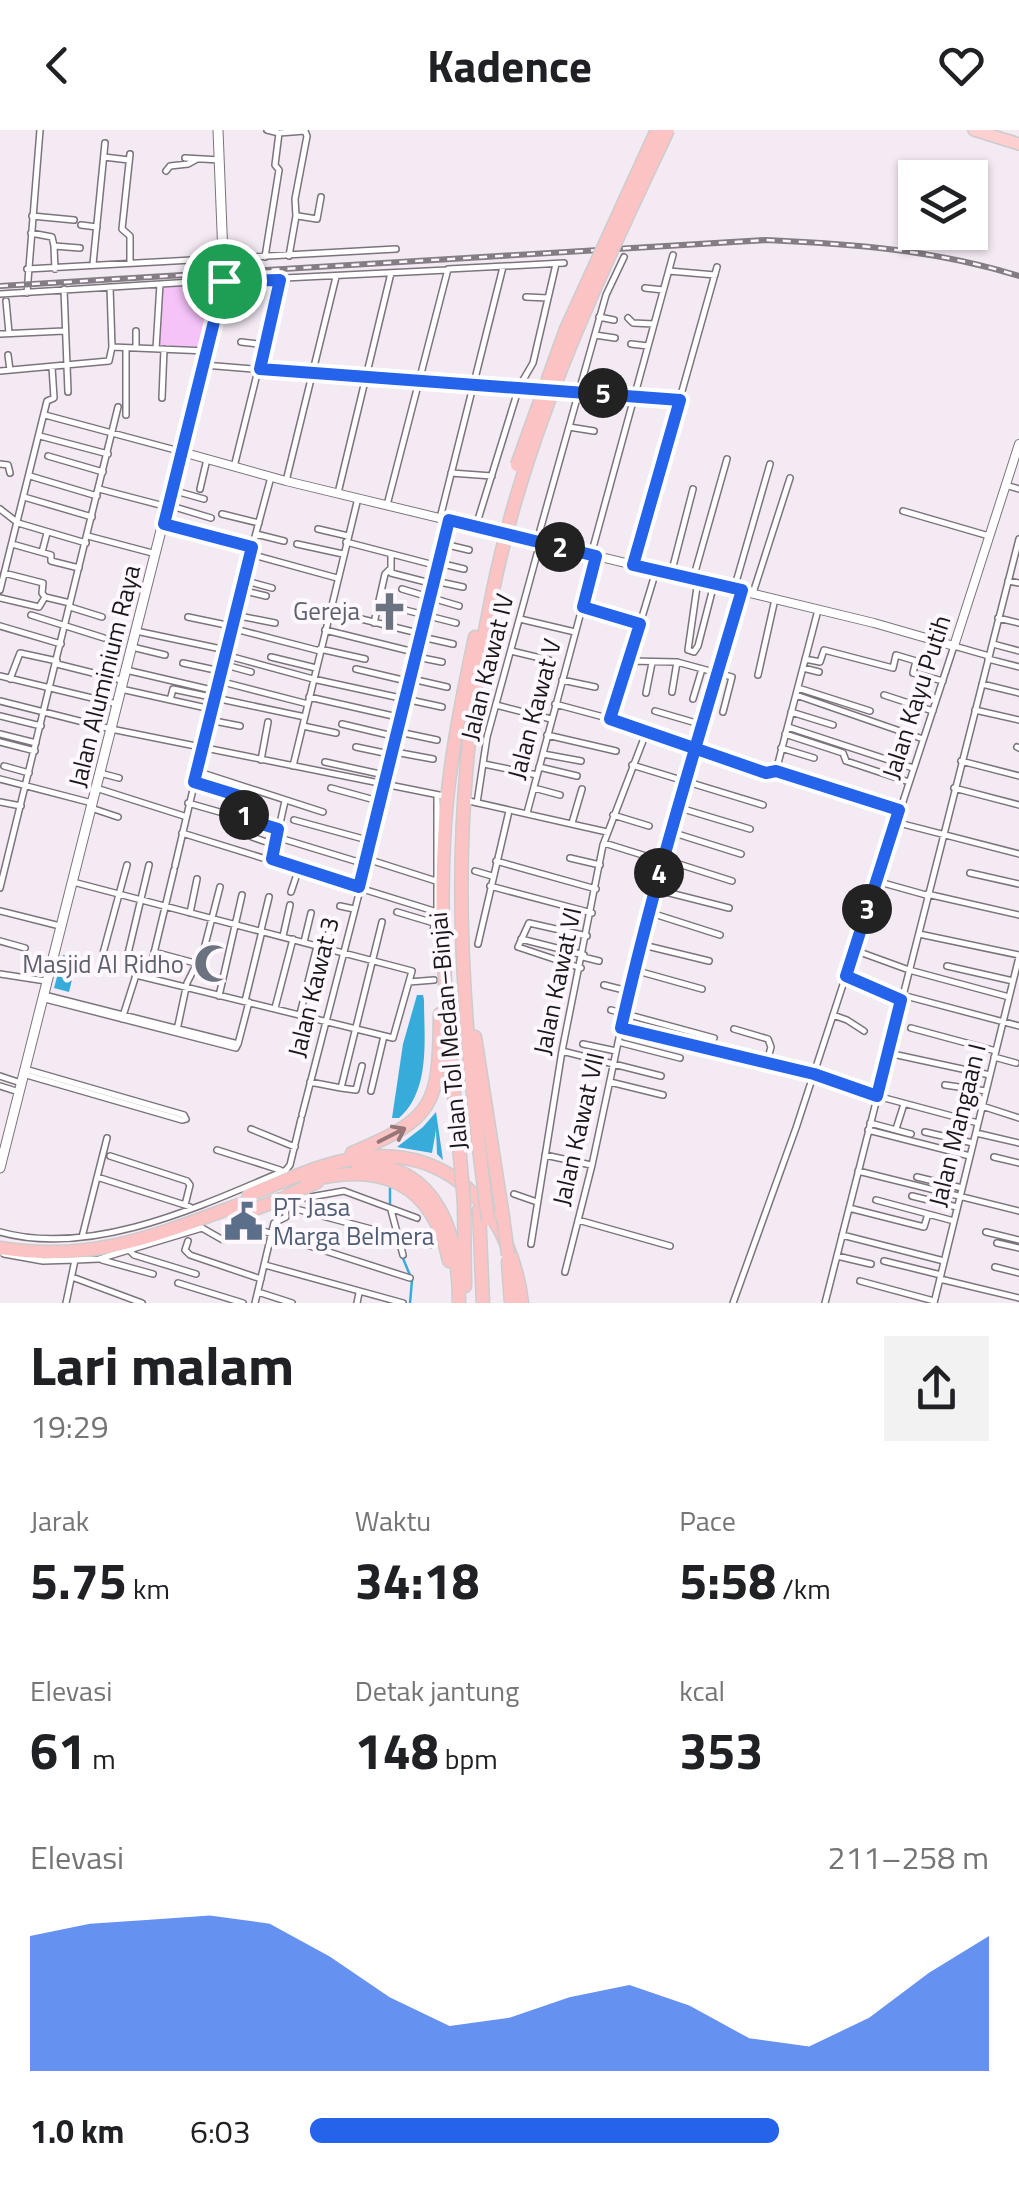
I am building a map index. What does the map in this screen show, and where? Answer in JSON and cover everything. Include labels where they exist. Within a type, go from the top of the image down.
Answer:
[{"type":"highway","name":"Jalan Tol Medan–Binjai","points":[[480,1183],[464,1010],[460,871],[469,730],[488,594],[509,492],[548,374],[657,130]]},
{"type":"highway","name":"Jalan Tol Medan–Binjai","points":[[490,1303],[495,1217],[480,1183],[456,1011],[452,877],[462,728],[476,630],[556,379],[668,130]]},
{"type":"highway","points":[[974,130],[1019,142]]},
{"type":"highway","points":[[990,130],[1019,142]]},
{"type":"highway","points":[[0,1248],[52,1254],[126,1245],[247,1203],[400,1132],[428,1105],[439,1064],[445,827],[476,630]]},
{"type":"highway","points":[[460,871],[495,1217],[525,1302]]},
{"type":"highway","points":[[440,910],[464,1204],[458,1303]]},
{"type":"highway","points":[[303,1174],[371,1156],[427,1165],[456,1180],[485,1205],[510,1255],[511,1303]]},
{"type":"highway","points":[[0,1248],[61,1250],[105,1244],[247,1203],[285,1197],[348,1166],[388,1173],[420,1186],[437,1204],[462,1260]]},
{"type":"highway","points":[[285,1197],[318,1178],[358,1172],[388,1173],[417,1198],[437,1225],[458,1303]]},
{"type":"highway","name":"Jalan Tol Medan–Binjai","points":[[483,1303],[495,1217]]},
{"type":"highway","points":[[495,1217],[525,1302]]},
{"type":"main road","name":"Jalan Aluminium Raya","points":[[0,1168],[224,280],[218,130]]},
{"type":"street","points":[[27,293],[40,130]]},
{"type":"street","points":[[268,130],[307,133],[289,256]]},
{"type":"street","points":[[264,257],[279,170],[275,165],[279,132]]},
{"type":"street","points":[[93,266],[105,143]]},
{"type":"street","points":[[104,157],[130,158],[122,231],[130,236],[130,263]]},
{"type":"street","points":[[185,158],[220,160]]},
{"type":"street","points":[[166,171],[170,166],[197,159]]},
{"type":"street","points":[[296,216],[317,219],[321,197]]},
{"type":"street","points":[[32,216],[74,220]]},
{"type":"street","points":[[82,226],[96,227]]},
{"type":"street","points":[[30,233],[52,237],[55,268]]},
{"type":"street","points":[[54,246],[80,248]]},
{"type":"street","points":[[27,268],[396,249]]},
{"type":"street","name":"Jalan Kawat V","points":[[527,813],[673,255]]},
{"type":"street","name":"Jalan Kawat IV","points":[[477,803],[496,706],[568,427],[606,295],[624,258]]},
{"type":"street","points":[[0,294],[560,264],[533,363],[520,387],[476,526]]},
{"type":"street","name":"Jalan Kawat 3","points":[[286,1169],[412,681],[444,544],[451,473],[503,266]]},
{"type":"street","points":[[387,506],[449,269]]},
{"type":"street","points":[[633,565],[716,271],[669,271]]},
{"type":"street","points":[[338,493],[391,273]]},
{"type":"street","points":[[286,481],[336,277]]},
{"type":"street","points":[[234,467],[280,280]]},
{"type":"street","points":[[160,284],[162,398]]},
{"type":"street","points":[[0,371],[108,362],[112,347],[110,287]]},
{"type":"street","points":[[64,288],[68,392]]},
{"type":"street","points":[[645,288],[663,290]]},
{"type":"street","points":[[526,296],[549,298]]},
{"type":"street","points":[[6,300],[9,334]]},
{"type":"street","points":[[600,317],[614,320]]},
{"type":"street","points":[[628,318],[637,324],[654,324]]},
{"type":"street","points":[[0,334],[64,331]]},
{"type":"street","points":[[136,332],[136,348]]},
{"type":"street","points":[[594,336],[615,338]]},
{"type":"street","points":[[240,342],[266,345]]},
{"type":"street","points":[[631,344],[648,346]]},
{"type":"street","points":[[112,347],[207,350]]},
{"type":"street","points":[[126,348],[126,415]]},
{"type":"street","points":[[8,355],[10,370]]},
{"type":"street","points":[[203,365],[680,400]]},
{"type":"street","points":[[0,590],[48,401],[54,398],[52,368]]},
{"type":"street","points":[[0,888],[118,406]]},
{"type":"street","points":[[45,415],[286,481],[738,589],[1019,667]]},
{"type":"street","points":[[568,427],[594,431]]},
{"type":"street","points":[[40,436],[108,454]]},
{"type":"street","name":"Jalan Kayu Putih","points":[[733,1303],[814,1074],[1019,444]]},
{"type":"street","points":[[48,456],[104,472]]},
{"type":"street","points":[[714,584],[698,646],[692,653],[688,646],[696,580],[727,458]]},
{"type":"street","points":[[200,489],[207,459]]},
{"type":"street","points":[[0,464],[8,465],[10,472]]},
{"type":"street","name":"Jalan Kawat VII","points":[[565,1272],[639,944],[688,782],[770,464]]},
{"type":"street","points":[[451,473],[492,476]]},
{"type":"street","points":[[30,476],[211,518]]},
{"type":"street","points":[[148,978],[234,614],[271,477]]},
{"type":"street","points":[[753,594],[790,478]]},
{"type":"street","points":[[1005,485],[1019,489]]},
{"type":"street","points":[[172,490],[204,499]]},
{"type":"street","points":[[671,574],[693,490]]},
{"type":"street","points":[[24,497],[92,517]]},
{"type":"street","points":[[292,766],[358,498]]},
{"type":"street","points":[[0,511],[18,523],[47,533],[156,554]]},
{"type":"street","points":[[902,511],[990,536]]},
{"type":"street","points":[[222,514],[259,522]]},
{"type":"street","points":[[164,524],[337,578]]},
{"type":"street","points":[[318,529],[391,554],[464,570]]},
{"type":"street","points":[[42,552],[47,533]]},
{"type":"street","points":[[256,534],[284,542]]},
{"type":"street","points":[[825,1303],[954,788],[1008,581],[1015,568],[1019,540]]},
{"type":"street","points":[[12,544],[52,554],[50,562],[80,568]]},
{"type":"street","points":[[297,544],[343,554]]},
{"type":"street","points":[[444,544],[469,550]]},
{"type":"street","points":[[374,623],[391,554]]},
{"type":"street","points":[[389,570],[462,587]]},
{"type":"street","points":[[610,719],[656,570]]},
{"type":"street","points":[[4,573],[43,583],[45,597],[102,617]]},
{"type":"street","points":[[244,580],[272,588]]},
{"type":"street","points":[[1008,581],[1019,583]]},
{"type":"street","points":[[402,589],[459,606]]},
{"type":"street","points":[[241,590],[266,596]]},
{"type":"street","points":[[0,598],[39,607],[45,597]]},
{"type":"street","points":[[758,675],[775,599]]},
{"type":"street","points":[[378,603],[456,623]]},
{"type":"street","points":[[583,607],[640,624]]},
{"type":"street","points":[[776,771],[818,610]]},
{"type":"street","points":[[329,611],[454,644]]},
{"type":"street","points":[[234,614],[275,624]]},
{"type":"street","points":[[31,615],[104,638]]},
{"type":"street","points":[[188,617],[365,659]]},
{"type":"street","points":[[998,618],[1019,623]]},
{"type":"street","points":[[520,619],[576,632]]},
{"type":"street","points":[[0,626],[61,644]]},
{"type":"street","points":[[325,630],[442,662]]},
{"type":"street","points":[[136,631],[226,652],[313,679],[442,707]]},
{"type":"street","points":[[992,644],[1019,650]]},
{"type":"street","points":[[132,647],[165,655]]},
{"type":"street","points":[[805,659],[820,662],[824,650],[893,668],[896,655],[916,661],[913,672],[943,681]]},
{"type":"street","points":[[511,651],[550,660]]},
{"type":"street","points":[[10,679],[20,653],[124,680],[216,691]]},
{"type":"street","points":[[271,656],[316,668]]},
{"type":"street","points":[[629,660],[678,662],[733,680],[723,712]]},
{"type":"street","points":[[672,692],[678,662]]},
{"type":"street","points":[[183,663],[251,672]]},
{"type":"street","points":[[646,693],[652,663]]},
{"type":"street","points":[[693,699],[702,668]]},
{"type":"street","points":[[803,668],[818,672]]},
{"type":"street","points":[[356,669],[448,687]]},
{"type":"street","points":[[0,676],[117,704]]},
{"type":"street","points":[[124,680],[170,700],[211,709]]},
{"type":"street","points":[[562,680],[595,688]]},
{"type":"street","points":[[218,681],[402,718]]},
{"type":"street","points":[[982,684],[1019,694]]},
{"type":"street","points":[[170,700],[173,690],[305,717]]},
{"type":"street","points":[[796,692],[870,711]]},
{"type":"street","points":[[796,692],[923,739]]},
{"type":"street","points":[[884,694],[933,711]]},
{"type":"street","points":[[0,701],[202,748],[440,795],[436,881],[440,910],[434,927],[398,912]]},
{"type":"street","points":[[555,704],[766,773],[776,771],[899,810]]},
{"type":"street","points":[[496,706],[552,719]]},
{"type":"street","points":[[849,714],[852,706]]},
{"type":"street","points":[[655,710],[703,725]]},
{"type":"street","points":[[975,710],[1019,720]]},
{"type":"street","points":[[791,712],[833,726]]},
{"type":"street","points":[[0,716],[40,726]]},
{"type":"street","points":[[208,720],[240,726]]},
{"type":"street","points":[[260,760],[268,722]]},
{"type":"street","points":[[342,724],[437,740]]},
{"type":"street","points":[[303,726],[336,733]]},
{"type":"street","points":[[786,731],[913,768]]},
{"type":"street","points":[[786,731],[843,753],[846,761],[858,766],[909,782]]},
{"type":"street","name":"Jalan Kawat VI","points":[[530,1244],[562,1051],[604,842],[646,733]]},
{"type":"street","points":[[0,734],[36,747]]},
{"type":"street","points":[[547,735],[616,751]]},
{"type":"street","points":[[0,742],[36,747]]},
{"type":"street","points":[[356,748],[432,759]]},
{"type":"street","points":[[781,748],[814,758]]},
{"type":"street","points":[[543,754],[580,761]]},
{"type":"street","points":[[325,762],[389,776]]},
{"type":"street","points":[[961,762],[1019,776]]},
{"type":"street","points":[[484,764],[577,776]]},
{"type":"street","points":[[632,764],[763,804]]},
{"type":"street","points":[[4,766],[29,772]]},
{"type":"street","points":[[342,776],[344,766]]},
{"type":"street","points":[[196,771],[322,812]]},
{"type":"street","points":[[365,781],[367,771]]},
{"type":"street","points":[[100,773],[119,778]]},
{"type":"street","points":[[0,779],[26,784],[118,816]]},
{"type":"street","points":[[194,782],[247,799],[242,818]]},
{"type":"street","points":[[96,788],[185,816]]},
{"type":"street","points":[[332,788],[382,802]]},
{"type":"street","points":[[534,788],[560,794]]},
{"type":"street","points":[[954,788],[1019,805]]},
{"type":"street","points":[[572,824],[582,789]]},
{"type":"street","points":[[272,859],[285,801]]},
{"type":"street","points":[[469,801],[607,832]]},
{"type":"street","points":[[0,802],[20,806]]},
{"type":"street","points":[[188,803],[278,829]]},
{"type":"street","points":[[680,808],[750,828]]},
{"type":"street","name":"Jalan Kawat V","points":[[478,944],[510,810]]},
{"type":"street","points":[[612,816],[649,826]]},
{"type":"street","points":[[294,820],[371,841]]},
{"type":"street","points":[[895,822],[1019,854]]},
{"type":"street","points":[[671,832],[740,854]]},
{"type":"street","points":[[181,833],[440,910]]},
{"type":"street","points":[[252,838],[275,844]]},
{"type":"street","points":[[283,839],[436,881]]},
{"type":"street","points":[[0,842],[11,845]]},
{"type":"street","points":[[604,842],[732,881]]},
{"type":"street","points":[[570,858],[600,865]]},
{"type":"street","points":[[496,861],[596,889]]},
{"type":"street","points":[[102,957],[126,864]]},
{"type":"street","points":[[126,962],[149,865]]},
{"type":"street","points":[[291,892],[299,868]]},
{"type":"street","points":[[475,872],[492,876]]},
{"type":"street","points":[[970,873],[1019,884]]},
{"type":"street","points":[[190,912],[197,879]]},
{"type":"street","points":[[876,881],[1019,915]]},
{"type":"street","points":[[72,882],[411,969],[396,1036],[391,1038],[134,976],[122,1017]]},
{"type":"street","points":[[490,886],[592,913]]},
{"type":"street","points":[[177,1031],[186,988],[204,949],[220,887]]},
{"type":"street","points":[[654,888],[729,908]]},
{"type":"street","points":[[218,996],[242,895]]},
{"type":"street","points":[[43,997],[238,1044],[269,897]]},
{"type":"street","points":[[282,936],[290,905]]},
{"type":"street","points":[[340,906],[354,909]]},
{"type":"street","points":[[0,911],[61,927]]},
{"type":"street","points":[[648,912],[720,935]]},
{"type":"street","points":[[304,942],[311,913]]},
{"type":"street","points":[[300,1014],[332,920]]},
{"type":"street","points":[[340,1088],[382,922]]},
{"type":"street","points":[[581,968],[520,950],[521,939],[529,923],[587,936]]},
{"type":"street","points":[[919,934],[1019,956]]},
{"type":"street","points":[[275,1008],[293,939]]},
{"type":"street","points":[[521,939],[599,961]]},
{"type":"street","points":[[0,941],[25,948]]},
{"type":"street","points":[[639,944],[709,961]]},
{"type":"street","points":[[854,950],[1009,998]]},
{"type":"street","points":[[154,952],[196,964]]},
{"type":"street","name":"Jalan Mangaan I","points":[[934,1302],[1019,956]]},
{"type":"street","points":[[948,966],[1015,979]]},
{"type":"street","points":[[634,970],[702,989]]},
{"type":"street","points":[[0,974],[48,981]]},
{"type":"street","points":[[846,976],[902,998],[1019,1026]]},
{"type":"street","points":[[410,982],[434,980]]},
{"type":"street","points":[[604,985],[628,991]]},
{"type":"street","points":[[610,1010],[714,1038]]},
{"type":"street","points":[[833,1016],[864,1031]]},
{"type":"street","points":[[621,1028],[814,1074],[877,1096],[978,1123]]},
{"type":"street","points":[[734,1028],[768,1039],[771,1050],[767,1062]]},
{"type":"street","points":[[911,1028],[1016,1063]]},
{"type":"street","points":[[371,1091],[384,1036]]},
{"type":"street","points":[[618,1042],[680,1058]]},
{"type":"street","points":[[582,1044],[616,1052]]},
{"type":"street","points":[[562,1051],[660,1076]]},
{"type":"street","points":[[888,1052],[990,1075]]},
{"type":"street","points":[[310,1082],[356,1090],[362,1066]]},
{"type":"street","points":[[0,1076],[48,1079],[186,1116],[186,1119],[126,1101]]},
{"type":"street","points":[[0,1086],[22,1079]]},
{"type":"street","points":[[610,1082],[663,1095]]},
{"type":"street","points":[[945,1085],[986,1091]]},
{"type":"street","points":[[897,1133],[904,1104]]},
{"type":"street","points":[[982,1106],[1019,1118]]},
{"type":"street","points":[[869,1127],[970,1156]]},
{"type":"street","points":[[251,1129],[294,1147]]},
{"type":"street","points":[[925,1132],[973,1143]]},
{"type":"street","points":[[897,1133],[910,1134]]},
{"type":"street","points":[[976,1134],[1019,1143]]},
{"type":"street","points":[[82,1237],[106,1138]]},
{"type":"street","points":[[217,1150],[286,1169]]},
{"type":"street","points":[[545,1155],[592,1165]]},
{"type":"street","points":[[110,1156],[185,1180],[190,1185],[187,1206]]},
{"type":"street","points":[[994,1157],[1019,1163]]},
{"type":"street","points":[[0,1232],[34,1239],[82,1237],[132,1228],[286,1169]]},
{"type":"street","points":[[858,1171],[961,1192]]},
{"type":"street","points":[[97,1177],[187,1206]]},
{"type":"street","points":[[918,1177],[1019,1211]]},
{"type":"street","points":[[285,1197],[293,1200],[344,1191],[417,1218]]},
{"type":"street","points":[[514,1194],[538,1202]]},
{"type":"street","points":[[912,1196],[958,1207]]},
{"type":"street","points":[[255,1303],[275,1222],[286,1217],[285,1197]]},
{"type":"street","points":[[285,1197],[432,1245]]},
{"type":"street","points":[[876,1200],[954,1221]]},
{"type":"street","points":[[849,1208],[924,1227],[928,1214]]},
{"type":"street","points":[[389,1210],[403,1255]]},
{"type":"street","points":[[578,1220],[670,1246]]},
{"type":"street","points":[[0,1248],[43,1261],[99,1259],[202,1228],[229,1247]]},
{"type":"street","points":[[224,1240],[255,1228],[410,1278]]},
{"type":"street","points":[[986,1232],[1019,1240]]},
{"type":"street","points":[[842,1235],[944,1261]]},
{"type":"street","points":[[188,1242],[185,1250],[190,1255],[261,1279]]},
{"type":"street","points":[[997,1243],[1019,1248]]},
{"type":"street","points":[[130,1250],[196,1274]]},
{"type":"street","points":[[837,1256],[870,1264]]},
{"type":"street","points":[[99,1259],[150,1274],[142,1257]]},
{"type":"street","points":[[66,1303],[76,1260]]},
{"type":"street","points":[[884,1260],[1019,1298]]},
{"type":"street","points":[[265,1265],[404,1303]]},
{"type":"street","points":[[995,1268],[1019,1273]]},
{"type":"street","points":[[72,1277],[142,1303]]},
{"type":"street","points":[[860,1281],[934,1302]]},
{"type":"street","points":[[178,1283],[244,1303]]},
{"type":"street","points":[[258,1292],[292,1303]]},
{"type":"street","points":[[357,1303],[360,1293]]},
{"type":"shaded area","points":[[221,281],[204,347],[158,345],[162,285]]},
{"type":"water","points":[[63,955],[77,959],[69,992],[54,988]]},
{"type":"water","points":[[417,995],[423,995],[424,1000],[421,1078],[409,1106],[399,1118],[392,1118],[403,1044]]},
{"type":"water","points":[[436,1112],[443,1160],[437,1154],[436,1130],[432,1153],[397,1147],[423,1127]]},
{"type":"waterway","points":[[390,1188],[390,1215]]},
{"type":"waterway","points":[[402,1256],[412,1280],[410,1303]]},
{"type":"railway","points":[[0,286],[766,240],[894,250],[957,260],[1019,276]]},
{"type":"place","name":"Gereja","points":[[390,611]]},
{"type":"place","name":"Masjid Al Ridho","points":[[214,964]]},
{"type":"place","name":"PT Jasa Marga Belmera","points":[[243,1221]]},
{"type":"route","points":[[224,281],[164,524],[252,547],[194,782],[246,798],[242,818],[278,829],[272,859],[359,887],[449,520],[596,556],[583,607],[640,624],[610,719],[696,751],[766,773],[776,771],[899,810],[846,976],[901,1000],[877,1096],[814,1074],[621,1028],[656,882],[688,782],[696,751],[703,725],[742,590],[633,565],[680,400],[260,369],[280,280],[224,281]]}]
